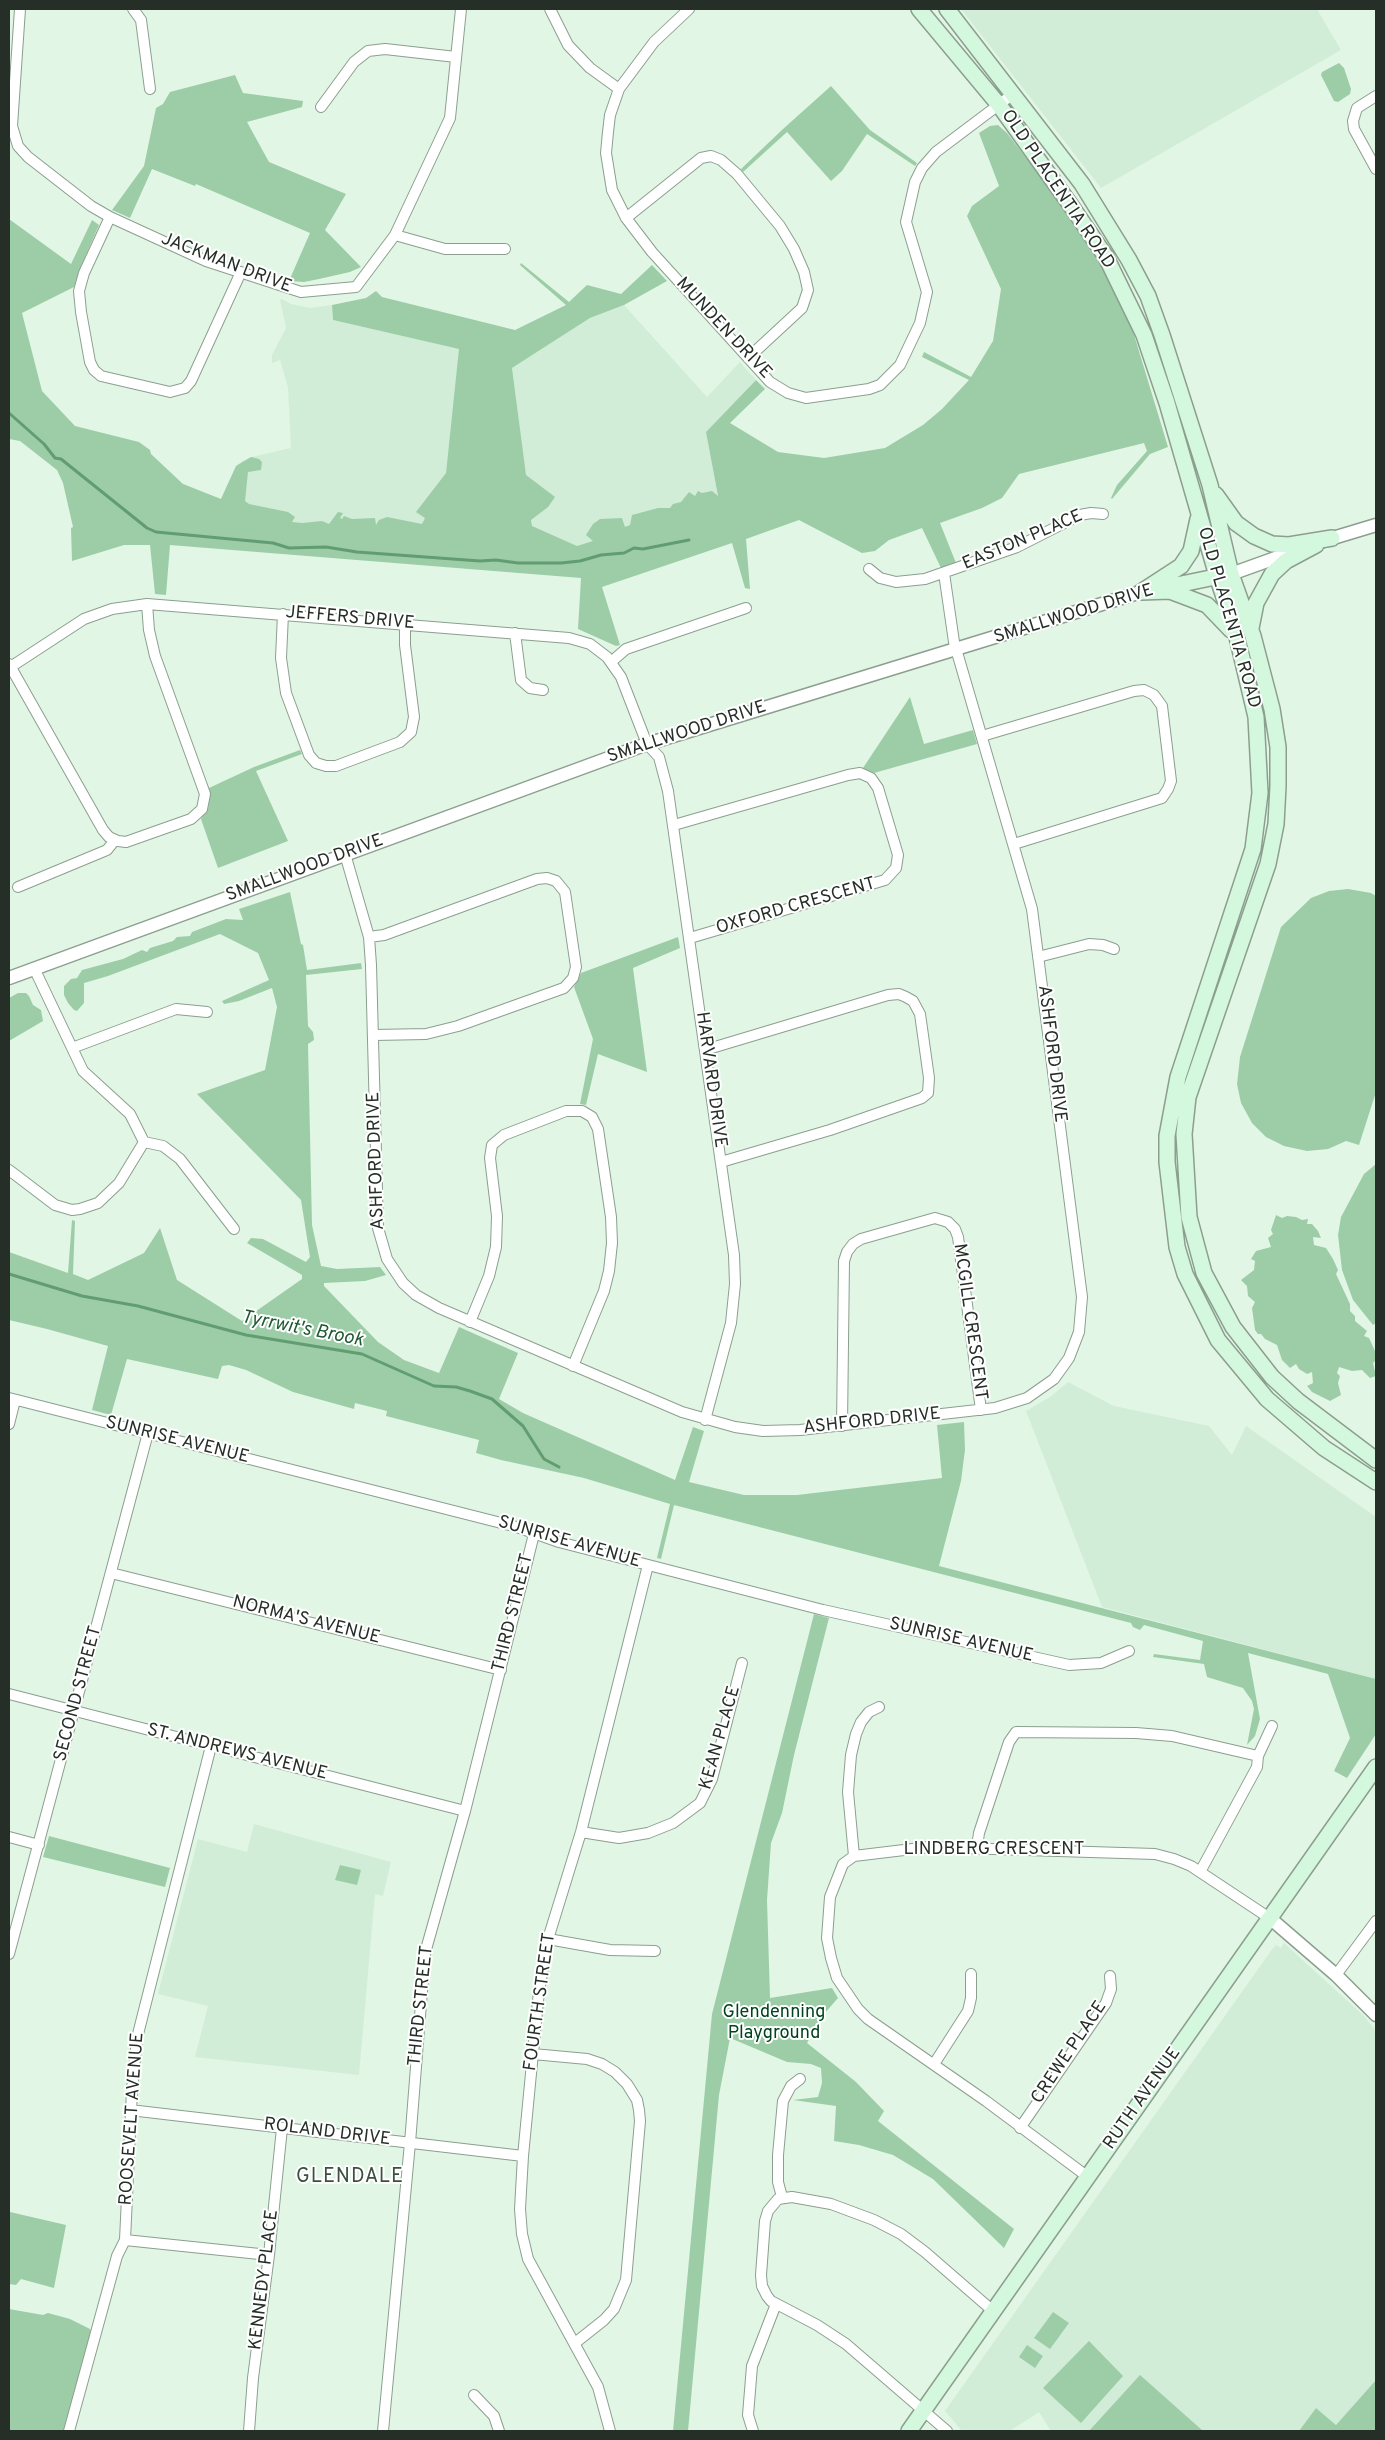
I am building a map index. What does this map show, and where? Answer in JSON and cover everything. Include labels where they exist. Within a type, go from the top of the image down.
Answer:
[{"type":"main road","name":"OLD PLACENTIA ROAD","points":[[919,9],[999,105],[1106,257],[1144,335],[1167,403],[1199,515],[1224,575],[1253,636],[1272,709],[1278,747],[1276,824],[1268,864],[1188,1097],[1184,1134],[1189,1217],[1204,1274],[1238,1334],[1272,1377],[1298,1401],[1376,1460]]},
{"type":"main road","name":"OLD PLACENTIA ROAD","points":[[947,9],[1082,184],[1148,296],[1210,486],[1224,575],[1256,717],[1260,793],[1253,849],[1171,1104],[1167,1136],[1167,1162],[1177,1246],[1185,1274],[1218,1340],[1240,1369],[1268,1399],[1324,1448],[1376,1482]]},
{"type":"main road","points":[[1210,486],[1236,523],[1254,536],[1272,544],[1289,545],[1332,538]]},
{"type":"main road","points":[[1141,592],[1182,566],[1190,551],[1199,515]]},
{"type":"main road","points":[[1253,636],[1250,624],[1254,610],[1272,574],[1286,561],[1332,538]]},
{"type":"main road","name":"SMALLWOOD DRIVE","points":[[1141,592],[1224,575]]},
{"type":"main road","points":[[1141,592],[1170,591],[1207,605],[1216,612],[1237,637]]},
{"type":"main road","name":"RUTH AVENUE","points":[[908,2431],[1271,1919],[1376,1767]]},
{"type":"street","name":"JACKMAN DRIVE","points":[[20,9],[12,114],[16,140],[23,152],[33,162],[91,206],[110,217],[206,261],[301,292],[356,287],[394,235],[450,118],[461,9]]},
{"type":"street","points":[[133,9],[141,20],[150,89]]},
{"type":"street","points":[[550,9],[568,45],[590,68],[619,89]]},
{"type":"street","name":"MUNDEN DRIVE","points":[[689,9],[654,42],[619,89],[610,115],[606,152],[612,190],[626,218],[652,252],[770,382],[788,393],[806,398],[870,389],[880,385],[892,376],[900,365],[925,308],[926,292],[924,282],[906,222],[915,182],[922,168],[936,152],[1013,94]]},
{"type":"street","points":[[321,107],[354,62],[368,51],[385,49],[456,57]]},
{"type":"street","points":[[1376,96],[1359,106],[1355,112],[1354,129],[1376,169]]},
{"type":"street","points":[[626,218],[701,158],[711,156],[721,160],[738,174],[780,226],[794,249],[804,272],[808,290],[802,308],[748,358]]},
{"type":"street","points":[[110,217],[84,273],[79,291],[90,362],[94,370],[101,376],[170,392],[185,388],[191,381],[242,272]]},
{"type":"street","points":[[394,235],[445,249],[505,249]]},
{"type":"street","name":"EASTON PLACE","points":[[870,569],[880,578],[896,582],[918,580],[944,573],[1025,544],[1080,515],[1091,512],[1103,514]]},
{"type":"street","name":"SMALLWOOD DRIVE","points":[[1224,575],[1376,525]]},
{"type":"street","name":"EASTON PLACE","points":[[944,573],[957,650]]},
{"type":"street","name":"SMALLWOOD DRIVE","points":[[9,978],[647,744],[1141,592]]},
{"type":"street","points":[[9,666],[103,830],[114,840],[130,840],[190,818],[200,811],[204,802],[204,790],[153,648],[148,622],[148,604]]},
{"type":"street","name":"JEFFERS DRIVE","points":[[9,666],[84,619],[123,606],[148,604],[576,639],[597,648],[611,662],[624,682],[647,744]]},
{"type":"street","points":[[611,662],[626,649],[746,608]]},
{"type":"street","points":[[283,614],[281,658],[286,693],[309,755],[316,763],[326,766],[336,766],[400,742],[411,732],[414,717],[405,645],[406,624]]},
{"type":"street","points":[[515,633],[521,680],[530,688],[543,690]]},
{"type":"street","name":"ASHFORD DRIVE","points":[[345,854],[369,937],[374,1035],[377,1221],[383,1250],[397,1276],[416,1295],[430,1304],[470,1322],[706,1420],[763,1431],[792,1431],[842,1426],[981,1410],[1019,1402],[1048,1384],[1069,1358],[1076,1341],[1082,1314],[1081,1288],[1032,909],[957,650]]},
{"type":"street","points":[[982,736],[1134,691],[1144,690],[1154,694],[1162,706],[1171,781],[1168,790],[1162,798],[1014,844]]},
{"type":"street","name":"HARVARD DRIVE","points":[[647,744],[658,756],[674,825],[734,1255],[735,1291],[729,1336],[706,1420]]},
{"type":"street","name":"OXFORD CRESCENT","points":[[674,825],[848,775],[860,774],[871,778],[878,788],[898,859],[894,872],[885,880],[690,938]]},
{"type":"street","points":[[18,887],[107,850],[114,840]]},
{"type":"street","points":[[369,937],[384,935],[537,879],[547,878],[556,881],[565,892],[576,967],[573,978],[564,988],[458,1026],[426,1034],[374,1035]]},
{"type":"street","points":[[1038,956],[1088,944],[1102,945],[1114,949]]},
{"type":"street","points":[[34,968],[83,1071],[130,1114],[144,1142]]},
{"type":"street","points":[[705,1050],[888,995],[899,994],[913,1001],[920,1014],[929,1078],[928,1093],[922,1098],[830,1130],[721,1162]]},
{"type":"street","points":[[72,1048],[176,1009],[207,1012]]},
{"type":"street","points":[[470,1322],[489,1276],[496,1247],[497,1216],[490,1158],[492,1145],[504,1135],[566,1111],[582,1111],[592,1116],[598,1129],[611,1218],[612,1243],[604,1291],[573,1366]]},
{"type":"street","points":[[9,1170],[54,1205],[72,1210],[80,1209],[98,1203],[119,1183],[144,1142]]},
{"type":"street","points":[[144,1142],[163,1146],[180,1159],[234,1230]]},
{"type":"street","name":"MCGILL CRESCENT","points":[[842,1426],[844,1262],[847,1252],[853,1244],[861,1239],[935,1218],[948,1222],[955,1229],[958,1237],[981,1410]]},
{"type":"street","points":[[9,1424],[12,1399]]},
{"type":"street","name":"SUNRISE AVENUE","points":[[12,1399],[517,1527],[534,1534],[648,1565],[823,1610],[1069,1665],[1102,1664],[1129,1651]]},
{"type":"street","name":"SECOND STREET","points":[[9,1954],[148,1433]]},
{"type":"street","name":"THIRD STREET","points":[[383,2431],[410,2143],[423,1966],[428,1941],[465,1811],[534,1534]]},
{"type":"street","name":"FOURTH STREET","points":[[610,2431],[598,2387],[528,2258],[522,2234],[520,2209],[523,2156],[539,1991],[548,1939],[581,1832],[648,1565]]},
{"type":"street","name":"NORMA'S AVENUE","points":[[112,1573],[501,1670]]},
{"type":"street","name":"KEAN PLACE","points":[[581,1832],[619,1838],[648,1834],[673,1823],[700,1803],[712,1779],[742,1663]]},
{"type":"street","name":"ST. ANDREWS AVENUE","points":[[9,1694],[465,1811]]},
{"type":"street","points":[[879,1707],[869,1712],[861,1722],[851,1755],[848,1798],[854,1856],[843,1864],[839,1870],[830,1897],[827,1938],[833,1968],[843,1988],[862,2014],[934,2064],[1088,2177]]},
{"type":"street","points":[[1200,1872],[1257,1767],[1258,1756],[1272,1726]]},
{"type":"street","points":[[977,1847],[979,1833],[1009,1742],[1013,1735],[1020,1731],[1172,1736],[1258,1756]]},
{"type":"street","name":"ROOSEVELT AVENUE","points":[[69,2431],[117,2256],[125,2240],[130,2110],[135,2051],[142,2016],[211,1746]]},
{"type":"street","points":[[9,1837],[39,1845]]},
{"type":"street","name":"LINDBERG CRESCENT","points":[[854,1856],[915,1847],[977,1847],[1144,1853],[1174,1859],[1200,1872],[1271,1919]]},
{"type":"street","points":[[1271,1919],[1336,1975],[1376,2015]]},
{"type":"street","points":[[1336,1975],[1376,1921]]},
{"type":"street","points":[[548,1939],[610,1950],[655,1951]]},
{"type":"street","points":[[934,2064],[968,2011],[971,1974]]},
{"type":"street","name":"CREWE PLACE","points":[[1020,2128],[1106,2003],[1111,1989],[1110,1976]]},
{"type":"street","points":[[533,2054],[587,2059],[602,2064],[615,2072],[627,2084],[637,2100],[639,2110],[640,2130],[626,2280],[614,2309],[604,2320],[574,2343]]},
{"type":"street","points":[[782,2197],[778,2182],[782,2101],[791,2086],[800,2079]]},
{"type":"street","name":"ROLAND DRIVE","points":[[130,2110],[523,2156]]},
{"type":"street","name":"KENNEDY PLACE","points":[[249,2431],[252,2378],[269,2255],[282,2128]]},
{"type":"street","points":[[947,2431],[846,2344],[816,2325],[776,2304],[764,2291],[761,2265],[766,2216],[771,2206],[782,2197],[831,2204],[889,2227],[926,2252],[993,2311]]},
{"type":"street","points":[[125,2240],[269,2255]]},
{"type":"street","points":[[753,2431],[748,2415],[752,2366],[776,2304]]},
{"type":"street","points":[[474,2395],[494,2416],[499,2431]]},
{"type":"shaded area","points":[[961,9],[1321,9],[1318,11],[1341,50],[1101,188]]},
{"type":"shaded area","points":[[282,299],[291,304],[310,308],[332,305],[333,320],[460,349],[439,535],[215,516],[183,484],[221,499],[236,466],[242,461],[251,457],[291,448],[288,388],[280,360],[272,363],[272,355],[286,328],[280,300]]},
{"type":"shaded area","points":[[624,305],[707,397],[740,362],[756,380],[706,432],[720,507],[577,546],[532,527],[512,368],[590,318]]},
{"type":"shaded area","points":[[1068,1382],[1114,1406],[1209,1426],[1232,1455],[1246,1426],[1376,1517],[1376,1679],[1102,1607],[1026,1411],[1050,1397]]},
{"type":"shaded area","points":[[254,1824],[391,1862],[383,1896],[375,1894],[359,2075],[195,2057],[208,2006],[158,1994],[198,1839],[247,1852]]},
{"type":"shaded area","points":[[1284,1943],[1364,2016],[1376,2031],[1376,2380],[1336,2425],[1316,2408],[1299,2431],[1051,2431],[1039,2412],[1010,2431],[962,2431],[945,2411],[1273,1948],[1276,1945],[1281,1948]]},
{"type":"green space","points":[[1339,63],[1344,68],[1351,89],[1350,94],[1338,102],[1334,101],[1321,75],[1322,72]]},
{"type":"green space","points":[[235,75],[243,93],[303,101],[302,107],[247,122],[269,162],[346,194],[325,230],[361,267],[350,272],[304,282],[289,281],[310,233],[196,184],[195,186],[152,169],[130,218],[112,210],[144,166],[156,108],[163,104],[170,92]]},
{"type":"green space","points":[[831,86],[870,130],[917,163],[915,166],[867,134],[842,171],[831,181],[787,132],[743,172],[741,169]]},
{"type":"green space","points":[[998,125],[1007,133],[1061,204],[1098,258],[1132,328],[1168,447],[1150,454],[1112,499],[1117,485],[1147,451],[1144,443],[1019,474],[1002,498],[982,508],[940,523],[956,563],[941,568],[922,528],[889,540],[875,551],[862,553],[799,520],[746,539],[750,589],[745,588],[732,543],[602,587],[620,645],[616,646],[578,629],[581,578],[170,545],[166,595],[155,594],[150,545],[124,545],[72,561],[71,528],[73,527],[63,483],[57,470],[20,441],[9,439],[9,219],[71,264],[92,220],[99,225],[74,287],[22,313],[42,391],[75,426],[139,442],[150,450],[151,454],[183,484],[221,499],[236,466],[251,457],[259,459],[262,462],[261,470],[248,472],[245,501],[249,504],[288,512],[295,517],[292,522],[302,523],[322,521],[329,524],[338,512],[343,513],[340,518],[342,519],[344,516],[352,519],[375,518],[376,525],[379,520],[387,517],[422,524],[425,518],[416,512],[446,473],[459,349],[333,320],[332,305],[366,298],[376,291],[382,297],[515,330],[566,305],[520,265],[521,263],[569,302],[587,285],[621,294],[652,265],[667,281],[624,305],[590,318],[512,368],[526,475],[555,497],[548,507],[531,520],[532,526],[577,546],[593,541],[586,535],[593,524],[600,519],[622,518],[625,527],[630,525],[632,515],[658,508],[670,508],[673,504],[681,502],[689,492],[695,496],[698,491],[702,493],[712,491],[718,496],[706,432],[756,380],[765,389],[730,423],[778,452],[824,458],[885,448],[923,425],[942,409],[969,380],[922,357],[924,352],[971,377],[993,341],[1001,289],[967,216],[972,206],[999,186],[979,133],[990,126]]},
{"type":"green space","points":[[910,697],[924,744],[973,730],[977,744],[874,773],[863,768]]},
{"type":"green space","points":[[300,750],[302,754],[256,771],[288,841],[218,868],[201,819],[209,806],[209,788],[254,767]]},
{"type":"green space","points":[[1348,889],[1371,893],[1376,896],[1376,1092],[1359,1145],[1346,1141],[1328,1149],[1307,1151],[1284,1146],[1266,1137],[1252,1123],[1241,1103],[1237,1084],[1240,1057],[1281,927],[1311,898],[1329,891]]},
{"type":"green space","points":[[290,892],[307,970],[361,963],[362,969],[306,975],[308,1026],[313,1032],[314,1040],[308,1044],[312,1225],[321,1266],[337,1269],[380,1267],[386,1275],[365,1281],[324,1283],[324,1286],[378,1342],[404,1360],[439,1373],[459,1327],[518,1353],[499,1399],[523,1413],[675,1480],[693,1427],[704,1431],[689,1482],[744,1495],[797,1495],[942,1478],[937,1425],[964,1422],[965,1450],[961,1481],[939,1566],[1376,1679],[1376,1734],[1347,1778],[1334,1771],[1350,1738],[1328,1674],[1248,1653],[1260,1719],[1255,1736],[1247,1745],[1254,1709],[1252,1701],[1243,1688],[1207,1677],[1204,1664],[1153,1657],[1154,1654],[1200,1660],[1203,1641],[1144,1625],[1140,1630],[1133,1627],[1131,1623],[674,1505],[661,1559],[657,1558],[670,1504],[584,1478],[476,1453],[479,1440],[386,1416],[387,1411],[355,1403],[354,1409],[293,1392],[246,1370],[229,1365],[222,1366],[218,1379],[127,1359],[111,1415],[92,1410],[108,1346],[9,1320],[9,1252],[68,1273],[72,1220],[75,1221],[73,1274],[88,1280],[144,1253],[160,1228],[177,1280],[242,1321],[302,1279],[302,1275],[247,1243],[251,1238],[263,1239],[306,1262],[310,1257],[301,1200],[197,1094],[265,1070],[277,1007],[272,988],[239,1001],[224,1004],[222,1001],[269,980],[258,953],[220,934],[108,976],[84,983],[84,1003],[77,1011],[68,1003],[64,995],[64,986],[71,979],[77,978],[82,970],[123,959],[142,950],[147,952],[150,948],[173,941],[177,937],[190,936],[192,932],[226,919],[243,920],[239,909]]},
{"type":"green space","points":[[678,937],[680,948],[633,968],[647,1072],[598,1054],[586,1105],[580,1104],[593,1039],[574,987],[581,973]]},
{"type":"green space","points":[[18,993],[26,993],[29,996],[33,1005],[41,1010],[43,1021],[9,1041],[9,998]]},
{"type":"green space","points":[[1376,1164],[1376,1323],[1373,1325],[1353,1300],[1342,1270],[1338,1235],[1341,1217],[1364,1174]]},
{"type":"green space","points":[[1276,1215],[1282,1218],[1287,1216],[1302,1220],[1308,1219],[1307,1224],[1312,1224],[1318,1231],[1321,1238],[1313,1237],[1314,1245],[1326,1248],[1333,1259],[1338,1270],[1336,1274],[1350,1304],[1350,1311],[1355,1316],[1355,1321],[1367,1331],[1364,1336],[1369,1338],[1376,1353],[1376,1360],[1373,1363],[1376,1376],[1370,1378],[1362,1370],[1352,1371],[1339,1367],[1337,1373],[1340,1376],[1338,1383],[1341,1395],[1330,1401],[1312,1392],[1307,1386],[1313,1383],[1312,1372],[1307,1374],[1299,1369],[1296,1364],[1290,1368],[1282,1360],[1277,1345],[1265,1339],[1255,1330],[1252,1308],[1255,1302],[1248,1296],[1247,1286],[1241,1280],[1254,1270],[1255,1261],[1251,1259],[1256,1251],[1271,1247],[1268,1238],[1273,1234],[1271,1230]]},
{"type":"green space","name":"Glendenning Playground","points":[[814,1614],[829,1618],[794,1755],[782,1813],[771,1843],[767,1900],[770,1998],[832,1988],[838,1998],[824,2014],[807,2043],[856,2082],[884,2111],[878,2121],[1014,2229],[1004,2248],[933,2179],[893,2155],[859,2145],[834,2141],[836,2106],[793,2100],[818,2097],[822,2083],[821,2068],[811,2064],[787,2062],[730,2038],[719,2095],[688,2431],[673,2431],[712,2014]]},
{"type":"green space","points":[[49,1836],[170,1868],[165,1887],[43,1857]]},
{"type":"green space","points":[[340,1865],[361,1870],[357,1885],[335,1880]]},
{"type":"green space","points":[[10,2212],[66,2225],[54,2288],[21,2279],[16,2285],[9,2284]]},
{"type":"green space","points":[[9,2309],[43,2315],[48,2313],[70,2319],[90,2329],[92,2334],[65,2431],[9,2431]]},
{"type":"green space","points":[[1053,2312],[1069,2323],[1050,2349],[1034,2338]]},
{"type":"green space","points":[[1089,2341],[1123,2376],[1081,2423],[1043,2388]]},
{"type":"green space","points":[[1027,2345],[1043,2356],[1035,2368],[1019,2357]]},
{"type":"green space","points":[[1140,2375],[1203,2431],[1089,2431]]},
{"type":"green space","points":[[1376,2380],[1376,2431],[1299,2431],[1316,2408],[1336,2425]]},
{"type":"waterway","points":[[9,413],[44,444],[55,458],[61,459],[147,528],[156,532],[273,543],[289,548],[326,547],[357,552],[518,563],[580,561],[601,555],[624,553],[634,548],[643,549],[689,540]]},
{"type":"waterway","name":"Tyrrwit's Brook","points":[[9,1274],[82,1296],[138,1306],[246,1335],[362,1354],[434,1386],[456,1387],[470,1391],[492,1399],[523,1426],[544,1459],[559,1467]]},
{"type":"district","name":"GLENDALE","points":[[350,2178]]}]
